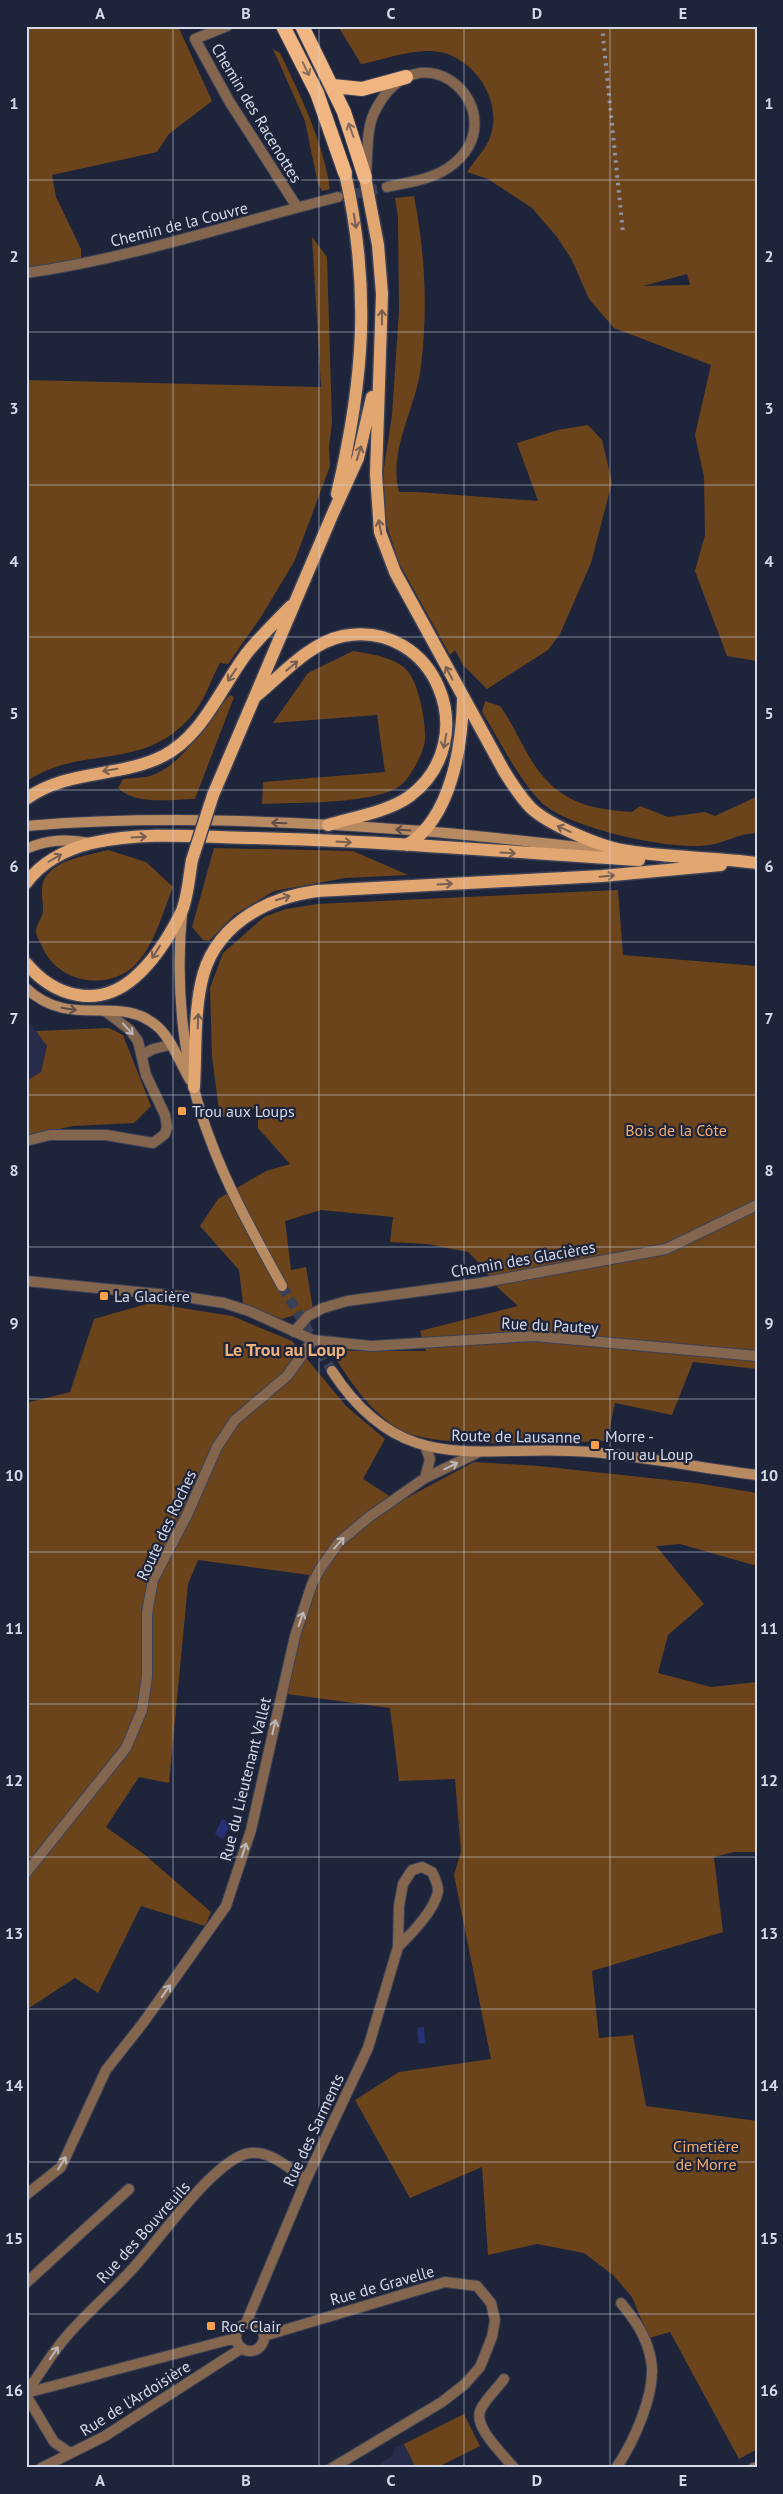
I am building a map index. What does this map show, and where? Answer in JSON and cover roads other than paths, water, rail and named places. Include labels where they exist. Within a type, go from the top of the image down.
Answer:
[{"type":"highway","points":[[283,26],[317,93],[345,173]]},
{"type":"highway","points":[[302,26],[333,86],[354,137],[366,177]]},
{"type":"highway","points":[[333,86],[362,89],[406,77]]},
{"type":"main road","points":[[333,513],[352,428],[362,343],[362,271],[356,224],[345,173]]},
{"type":"main road","points":[[366,177],[374,220],[380,270],[382,320],[376,474],[380,532],[395,572],[463,698],[520,797],[531,808],[557,826],[626,851]]},
{"type":"main road","points":[[282,1286],[222,1170],[209,1138],[194,1087],[181,998],[179,954],[182,911],[192,860],[212,795],[358,458],[379,365]]},
{"type":"main road","points":[[26,799],[51,784],[78,776],[146,763],[164,756],[177,747],[193,732],[247,653],[297,598]]},
{"type":"main road","points":[[254,697],[309,652],[322,644],[342,636],[359,635],[392,641],[409,650],[427,666],[439,685],[446,708],[445,742],[441,757],[430,776],[420,787],[401,801],[328,825]]},
{"type":"main road","points":[[407,845],[425,831],[443,800],[456,762],[463,728],[463,698]]},
{"type":"main road","points":[[26,826],[137,820],[328,825],[425,831],[757,864]]},
{"type":"main road","points":[[26,883],[52,859],[90,843],[122,838],[160,836],[295,839],[721,866]]},
{"type":"main road","points":[[26,849],[40,843],[58,839],[90,843]]},
{"type":"main road","points":[[194,1087],[199,996],[205,967],[210,955],[228,932],[264,905],[297,894],[317,891],[602,876],[757,864]]},
{"type":"main road","points":[[26,963],[45,983],[58,990],[88,996],[104,994],[119,988],[143,970],[182,911]]},
{"type":"main road","points":[[26,988],[46,1002],[59,1008],[126,1011],[138,1015],[159,1028],[194,1087]]},
{"type":"main road","name":"Route de Lausanne","points":[[332,1371],[352,1397],[380,1423],[425,1446],[477,1453],[543,1450],[593,1452],[757,1476]]},
{"type":"street","name":"Chemin des Racenottes","points":[[228,26],[195,39],[234,108],[297,207]]},
{"type":"street","points":[[366,177],[373,115],[388,93],[406,77],[422,73],[436,73],[451,79],[464,92],[472,107],[475,119],[473,136],[468,147],[458,160],[447,169],[431,176],[387,187]]},
{"type":"street","name":"Chemin de la Couvre","points":[[26,273],[76,265],[144,249],[232,227],[297,207],[338,197]]},
{"type":"street","points":[[26,1141],[50,1135],[97,1135],[153,1143],[160,1140],[165,1134],[166,1120],[146,1075],[138,1041],[130,1030],[105,1011]]},
{"type":"street","points":[[142,1055],[153,1049],[170,1045]]},
{"type":"street","name":"Chemin des Glacières","points":[[294,1332],[308,1316],[323,1308],[347,1301],[480,1283],[666,1249],[757,1205]]},
{"type":"street","name":"Rue du Pautey","points":[[26,1281],[179,1296],[224,1303],[249,1311],[312,1340],[371,1346],[534,1336],[757,1356]]},
{"type":"street","name":"Route des Roches","points":[[26,1873],[126,1748],[142,1710],[146,1677],[147,1613],[153,1580],[188,1515],[218,1448],[235,1420],[287,1376],[312,1340]]},
{"type":"street","points":[[425,1446],[430,1459],[425,1478]]},
{"type":"street","name":"Rue du Lieutenant Vallet","points":[[26,2195],[61,2167],[106,2070],[143,2023],[226,1906],[251,1830],[295,1636],[312,1584],[320,1569],[329,1555],[351,1530],[425,1478],[477,1453]]},
{"type":"street","name":"Rue des Sarments","points":[[246,2323],[306,2180],[368,2048],[398,1947],[399,1906],[403,1884],[412,1870],[422,1867],[432,1872],[438,1892],[430,1908],[414,1931],[398,1947]]},
{"type":"street","name":"Rue des Bouvreuils","points":[[26,2394],[66,2337],[148,2251],[188,2204],[233,2158],[248,2153],[260,2152],[280,2162],[306,2180]]},
{"type":"street","points":[[26,2283],[129,2189]]},
{"type":"street","name":"Rue de Gravelle","points":[[263,2332],[297,2326],[445,2282],[477,2286],[491,2303],[495,2320],[492,2337],[480,2367],[466,2384],[442,2402],[332,2468]]},
{"type":"street","points":[[616,2468],[639,2426],[650,2387],[652,2361],[642,2332],[621,2303]]},
{"type":"street","points":[[246,2323],[255,2323],[263,2332],[262,2345],[255,2350],[242,2348],[236,2338],[238,2330],[246,2323]]},
{"type":"street","points":[[70,2453],[54,2442],[26,2394],[236,2338]]},
{"type":"street","name":"Rue de l'Ardoisière","points":[[41,2468],[104,2436],[242,2348]]},
{"type":"street","points":[[504,2379],[480,2412],[480,2420],[483,2431],[514,2468]]},
{"type":"tunnel","points":[[338,197],[387,187]]},
{"type":"tunnel","points":[[282,1286],[332,1371]]},
{"type":"railway","points":[[602,26],[623,233]]},
{"type":"place","name":"Trou aux Loups","points":[[182,1111]]},
{"type":"place","name":"La Glacière","points":[[104,1296]]},
{"type":"place","name":"Morre - Trou au Loup","points":[[595,1445]]},
{"type":"place","name":"Roc Clair","points":[[211,2326]]},
{"type":"district","name":"Le Trou au Loup","points":[[285,1349]]},
{"type":"park label","name":"Bois de la Côte","points":[[676,1130]]},
{"type":"park label","name":"Cimetière de Morre","points":[[706,2155]]}]
